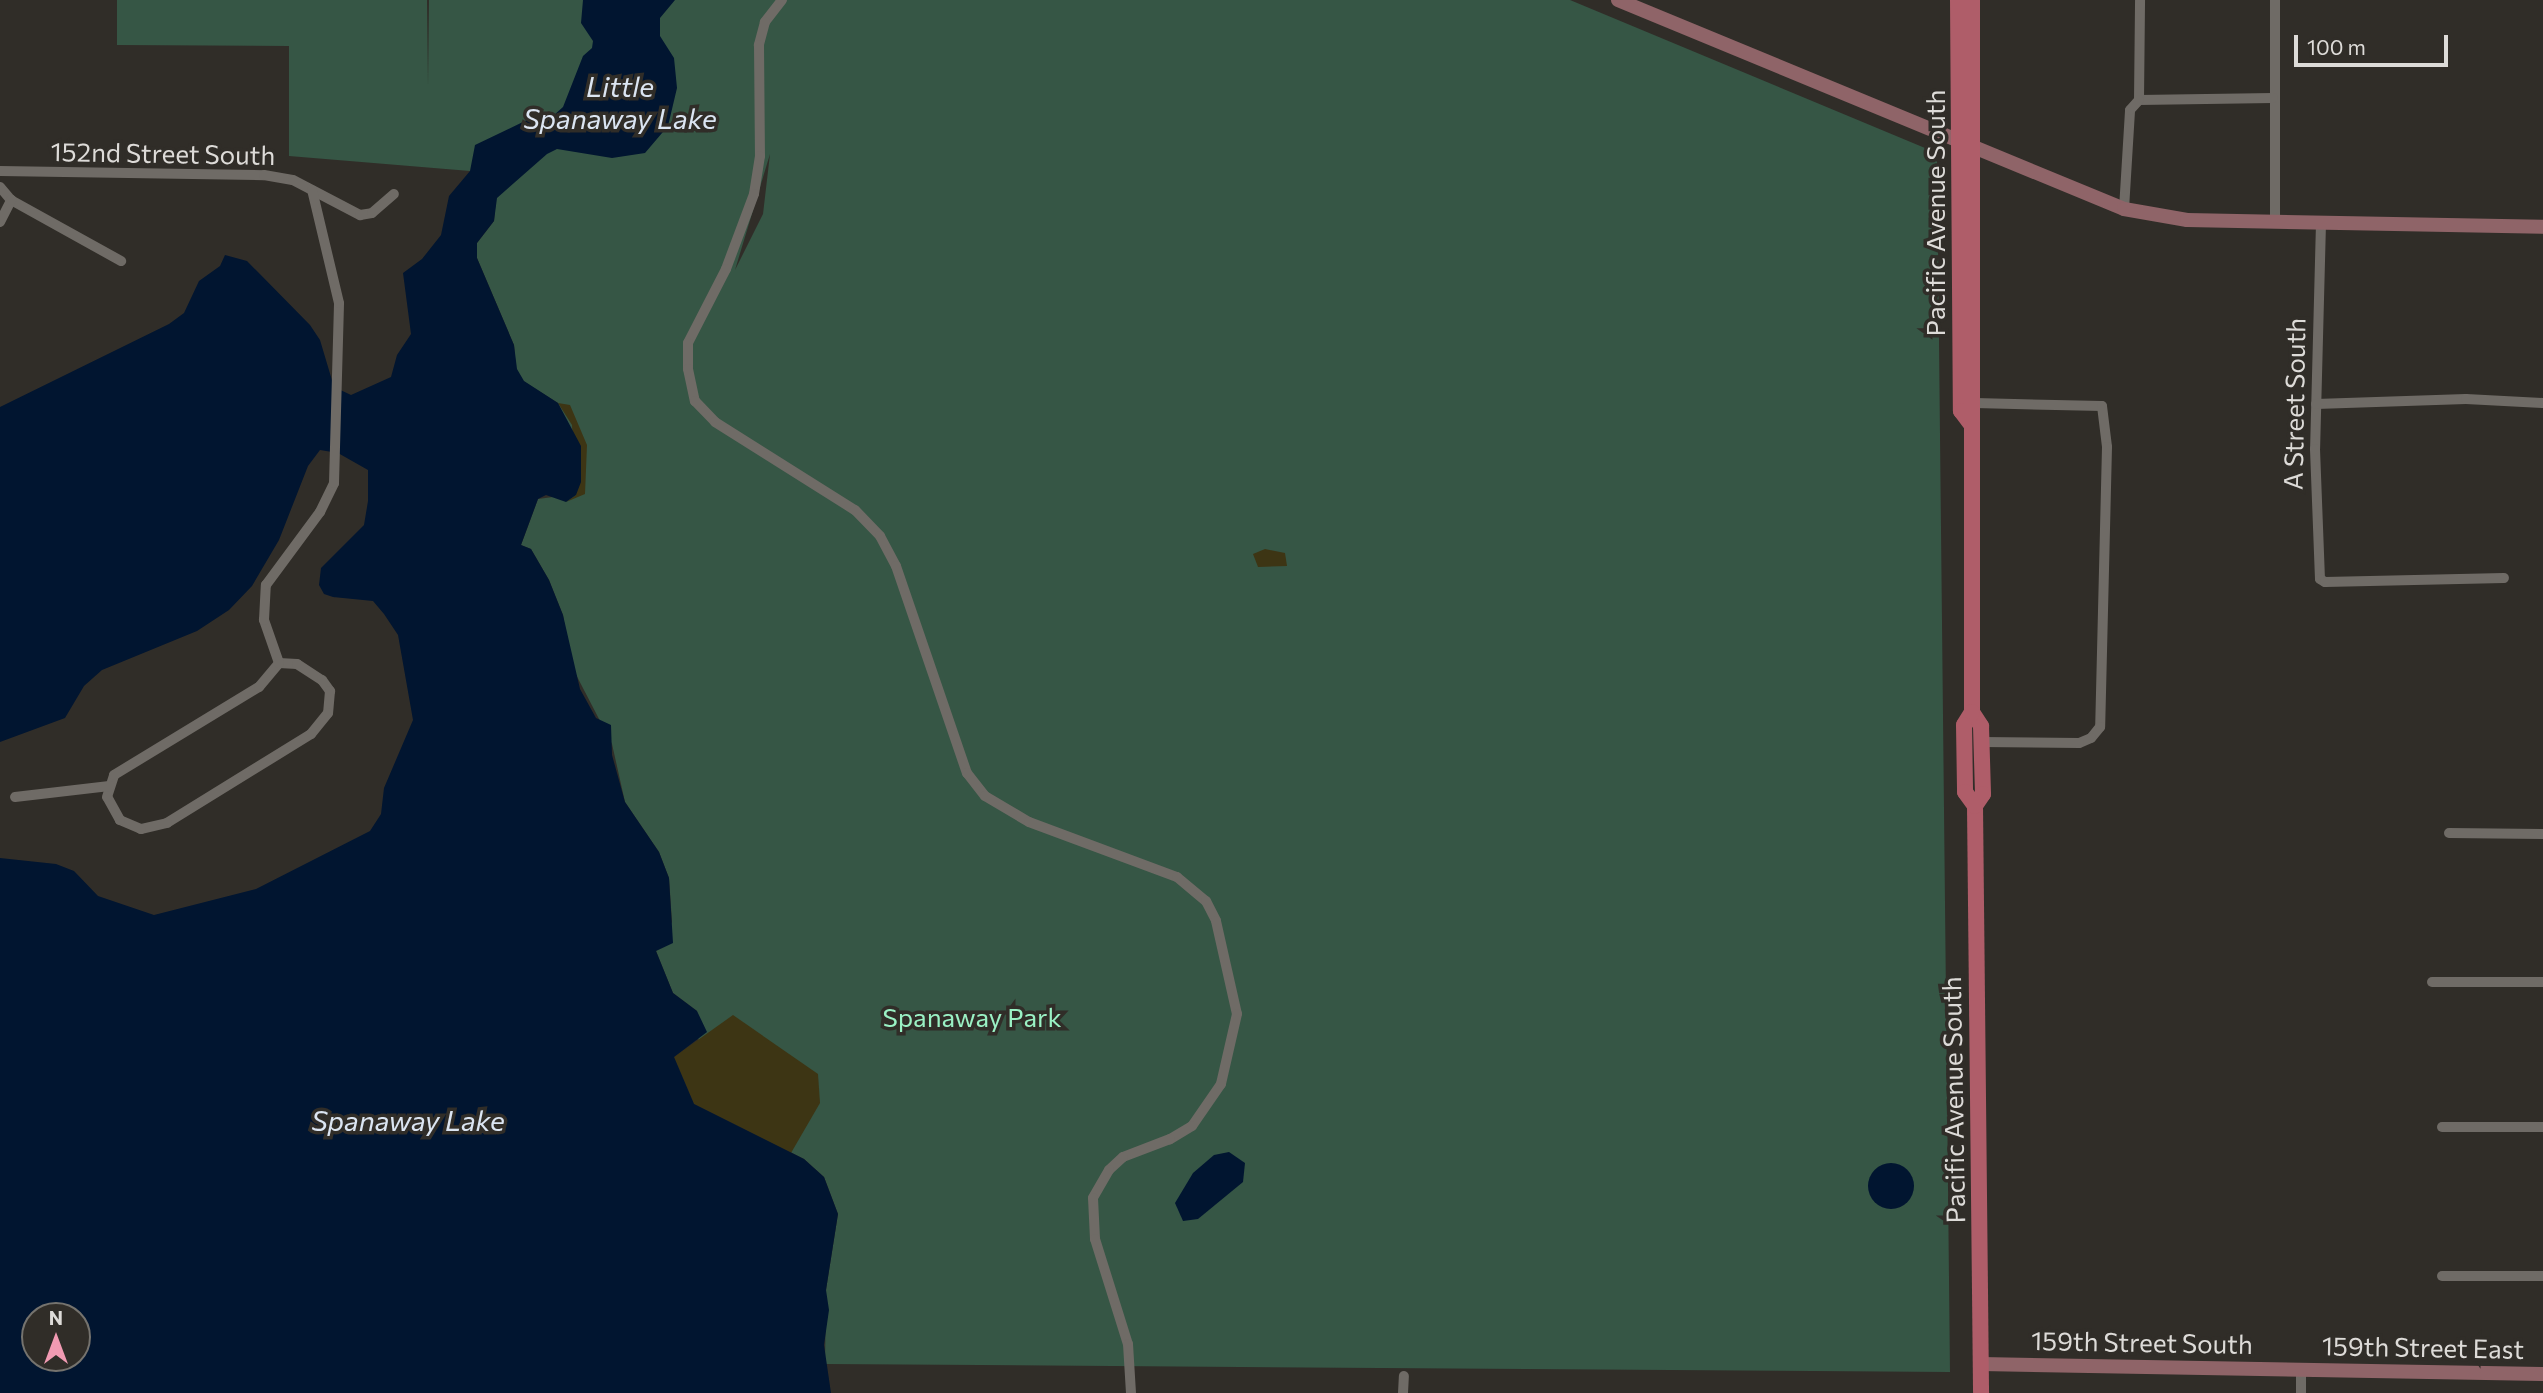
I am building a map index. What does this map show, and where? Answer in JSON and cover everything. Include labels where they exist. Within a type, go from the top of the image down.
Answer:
[{"type":"main road","points":[[1618,0],[2124,209],[2187,220],[2543,227]]},
{"type":"main road","name":"Pacific Avenue South","points":[[1958,0],[1975,403],[1969,423],[1972,712],[1981,726],[1983,794],[1975,806],[1982,1393]]},
{"type":"main road","name":"Pacific Avenue South","points":[[1969,423],[1961,411],[1965,145],[1972,0]]},
{"type":"main road","name":"Pacific Avenue South","points":[[1972,712],[1964,725],[1965,792],[1975,806]]},
{"type":"main road","name":"159th Street South","points":[[1981,1364],[2301,1370]]},
{"type":"main road","name":"159th Street East","points":[[2301,1370],[2543,1374]]},
{"type":"street","points":[[782,0],[765,22],[759,45],[761,156],[754,194],[726,269],[688,343],[689,383],[695,401],[715,422],[855,510],[880,536],[895,566],[967,773],[985,796],[1029,822],[1169,873],[1206,901],[1216,920],[1237,1023],[1221,1084],[1192,1126],[1170,1139],[1123,1157],[1109,1170],[1093,1198],[1095,1239],[1128,1344],[1131,1393]]},
{"type":"street","points":[[2124,209],[2130,110],[2139,100],[2140,0]]},
{"type":"street","points":[[2274,0],[2275,222]]},
{"type":"street","points":[[2139,100],[2273,98]]},
{"type":"street","name":"152nd Street South","points":[[0,172],[264,175],[293,180],[360,215],[372,212],[394,194]]},
{"type":"street","points":[[0,187],[11,200],[121,261]]},
{"type":"street","points":[[279,663],[264,621],[266,585],[329,499],[334,460],[340,361],[339,303],[312,190]]},
{"type":"street","points":[[0,222],[11,200]]},
{"type":"street","name":"A Street South","points":[[2321,223],[2316,404],[2315,521],[2318,573],[2325,582],[2504,578]]},
{"type":"street","points":[[2316,404],[2466,399],[2543,403]]},
{"type":"street","points":[[1975,403],[2102,406],[2107,447],[2102,706],[2095,734],[2079,743],[1981,742]]},
{"type":"street","points":[[279,663],[297,664],[322,680],[330,691],[328,713],[311,734],[155,828],[132,827],[120,820],[109,806],[109,786],[124,768],[258,687],[279,663]]},
{"type":"street","points":[[16,797],[109,786]]},
{"type":"street","points":[[2449,833],[2543,834]]},
{"type":"street","points":[[2432,982],[2543,982]]},
{"type":"street","points":[[2442,1127],[2543,1127]]},
{"type":"street","points":[[2442,1276],[2543,1276]]},
{"type":"street","points":[[2301,1370],[2301,1393]]},
{"type":"street","points":[[1404,1376],[1404,1393]]},
{"type":"green space","name":"Spanaway Park","points":[[117,0],[427,0],[428,86],[429,0],[1570,0],[1937,153],[1950,1372],[825,1364],[826,1290],[838,1214],[824,1177],[804,1159],[702,1107],[697,1011],[673,993],[656,951],[672,922],[669,878],[659,852],[625,802],[612,744],[571,665],[563,615],[549,580],[531,549],[521,545],[538,499],[553,497],[558,403],[523,381],[516,369],[514,345],[477,258],[477,243],[494,221],[496,198],[470,171],[289,156],[289,46],[117,45]],"holes":[[[770,154],[763,214],[735,270]]]},
{"type":"sand","points":[[558,403],[570,405],[587,445],[585,494],[566,502],[576,495],[572,425]]},
{"type":"sand","points":[[1265,549],[1285,553],[1287,566],[1258,567],[1253,554]]},
{"type":"sand","points":[[733,1015],[818,1074],[820,1103],[791,1153],[694,1104],[674,1057]]},
{"type":"water","name":"Spanaway Lake","points":[[583,0],[675,0],[660,18],[660,36],[674,58],[677,88],[668,126],[645,153],[612,158],[557,149],[547,154],[497,198],[494,221],[477,243],[477,258],[514,345],[517,369],[524,381],[558,403],[581,446],[581,482],[576,495],[566,502],[546,495],[538,499],[521,545],[531,549],[549,580],[563,615],[580,689],[596,718],[611,725],[612,755],[625,802],[659,852],[669,878],[673,943],[656,951],[673,993],[697,1011],[707,1032],[674,1057],[694,1104],[804,1159],[824,1177],[838,1214],[826,1290],[829,1310],[824,1345],[831,1393],[0,1393],[0,858],[56,864],[74,871],[98,896],[154,915],[256,889],[370,831],[381,814],[384,788],[413,720],[398,635],[384,614],[373,601],[333,597],[324,594],[319,585],[321,568],[364,525],[368,501],[368,470],[338,453],[320,450],[308,466],[279,540],[252,586],[229,610],[197,631],[102,670],[84,686],[65,718],[0,742],[0,407],[169,324],[184,313],[199,281],[220,266],[225,255],[247,261],[310,325],[320,340],[334,387],[351,395],[391,377],[397,355],[411,334],[403,273],[422,259],[441,235],[449,196],[470,171],[475,145],[527,120],[553,116],[563,107],[583,56],[592,48],[593,41],[581,23]]},
{"type":"water","points":[[1229,1152],[1245,1163],[1243,1182],[1198,1219],[1183,1221],[1175,1203],[1193,1173],[1214,1155]]},
{"type":"water","points":[[1891,1163],[1908,1169],[1914,1186],[1908,1203],[1891,1209],[1874,1203],[1868,1186],[1874,1169]]},
{"type":"water label","name":"Little Spanaway Lake","points":[[620,102]]}]
